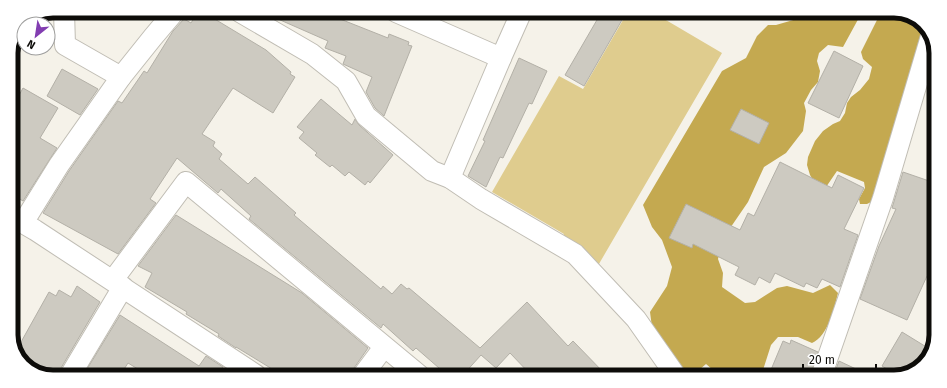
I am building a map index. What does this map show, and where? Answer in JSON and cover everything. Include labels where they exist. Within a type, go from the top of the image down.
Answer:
[{"type":"street","points":[[64,18],[65,45],[121,77]]},
{"type":"street","points":[[18,220],[59,165],[121,77],[169,18]]},
{"type":"street","points":[[250,18],[312,54],[346,81],[366,116],[432,171],[450,178],[481,199],[575,254],[636,319],[672,370]]},
{"type":"street","points":[[410,18],[501,58]]},
{"type":"street","points":[[450,178],[519,18]]},
{"type":"street","points":[[823,370],[883,198],[928,46]]},
{"type":"street","points":[[73,370],[118,283],[186,182],[413,370]]},
{"type":"street","points":[[18,222],[118,283],[248,370]]},
{"type":"street","points":[[367,370],[384,347]]},
{"type":"shaded area","points":[[624,18],[662,18],[722,53],[596,269],[562,238],[564,234],[492,192],[559,76],[583,89]]},
{"type":"shaded area","points":[[800,18],[859,18],[843,47],[828,45],[819,53],[817,61],[820,71],[818,82],[811,90],[804,103],[806,111],[803,131],[786,153],[764,167],[748,202],[724,237],[718,259],[723,273],[722,287],[745,303],[755,302],[777,288],[787,286],[813,293],[830,285],[838,293],[830,321],[818,339],[812,343],[798,337],[778,337],[771,345],[763,370],[713,370],[706,364],[699,370],[683,370],[652,327],[650,312],[667,286],[672,267],[662,240],[652,227],[643,205],[722,71],[746,58],[757,36],[768,25],[776,25]]},
{"type":"shaded area","points":[[878,18],[894,18],[907,21],[915,25],[923,35],[871,202],[867,204],[860,204],[859,199],[865,188],[864,182],[837,171],[824,190],[818,188],[810,175],[807,165],[808,157],[815,141],[823,131],[840,121],[845,113],[847,103],[851,97],[860,90],[869,79],[872,67],[863,59],[861,52]]},
{"type":"building","points":[[194,18],[213,18],[266,50],[291,72],[290,74],[295,77],[273,113],[233,88],[202,134],[215,142],[213,146],[222,154],[219,159],[248,184],[255,177],[296,213],[294,215],[381,289],[383,286],[392,294],[401,284],[407,289],[409,288],[480,348],[527,302],[568,346],[573,341],[601,370],[526,370],[510,353],[496,368],[481,355],[468,370],[441,370],[416,348],[413,351],[383,324],[381,328],[249,219],[251,216],[221,189],[218,193],[177,158],[150,199],[156,203],[118,254],[43,213],[69,171],[118,101],[122,103],[144,71],[147,73],[173,31],[184,19],[191,23]]},
{"type":"building","points":[[276,18],[338,18],[388,38],[389,34],[409,42],[408,45],[412,46],[384,116],[375,108],[366,92],[372,77],[343,64],[346,56],[325,48],[328,41]]},
{"type":"building","points":[[598,18],[623,18],[584,86],[565,75]]},
{"type":"building","points":[[834,51],[863,66],[839,118],[808,103]]},
{"type":"building","points":[[519,58],[547,71],[532,104],[529,103],[503,158],[500,157],[486,187],[468,176],[485,141],[483,140]]},
{"type":"building","points":[[62,69],[98,89],[80,115],[47,96]]},
{"type":"building","points":[[23,88],[58,108],[40,138],[57,148],[23,201],[18,198],[18,97]]},
{"type":"building","points":[[321,99],[352,125],[355,119],[359,125],[393,155],[370,183],[368,181],[365,185],[349,172],[345,176],[332,165],[330,167],[315,155],[317,153],[299,138],[304,132],[297,127]]},
{"type":"building","points":[[741,109],[769,123],[759,144],[730,130]]},
{"type":"building","points":[[780,162],[832,188],[838,175],[864,188],[844,229],[858,235],[840,287],[822,279],[817,288],[806,283],[804,287],[775,273],[770,283],[759,277],[755,285],[735,275],[739,267],[693,244],[692,248],[669,238],[686,204],[740,230],[748,213],[754,216]]},
{"type":"building","points":[[903,172],[929,181],[929,277],[927,276],[907,320],[860,299],[879,246],[896,209],[892,208]]},
{"type":"building","points":[[176,215],[302,293],[368,348],[353,370],[274,370],[236,348],[218,336],[219,334],[186,314],[187,312],[145,287],[152,273],[138,266]]},
{"type":"building","points":[[77,286],[100,302],[61,370],[46,369],[32,363],[24,354],[20,345],[49,292],[56,296],[59,290],[71,297]]},
{"type":"building","points":[[120,315],[199,366],[206,356],[223,367],[221,370],[139,370],[128,363],[124,370],[86,370]]},
{"type":"building","points":[[902,332],[926,347],[919,360],[903,369],[888,370],[882,366]]},
{"type":"building","points":[[791,340],[818,352],[812,370],[771,370],[783,341],[790,344]]},
{"type":"building","points":[[839,361],[858,370],[836,370]]}]
